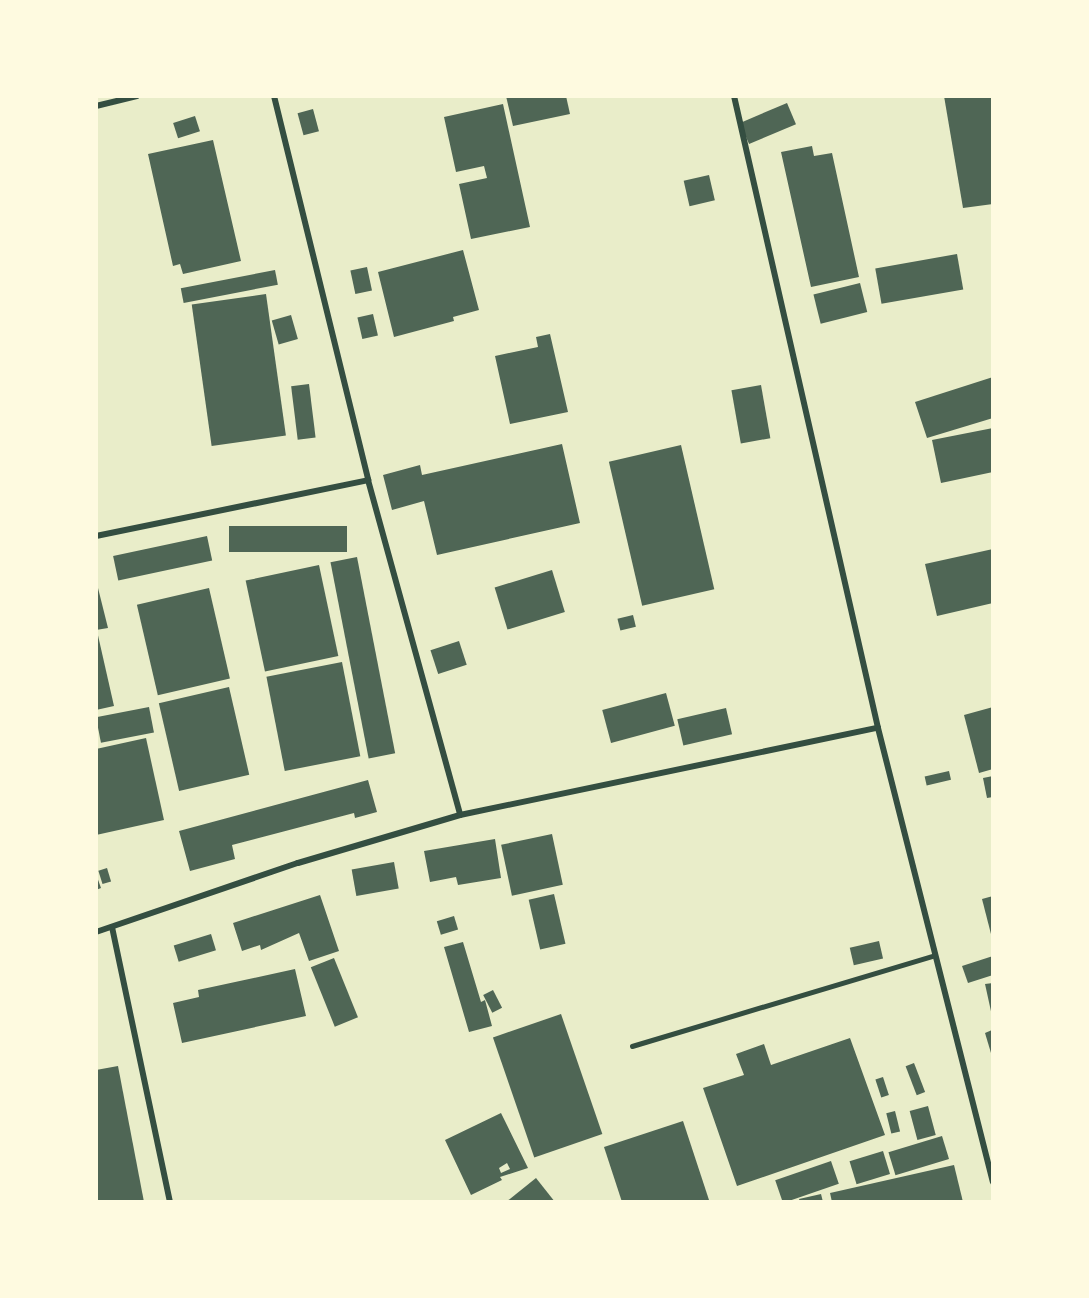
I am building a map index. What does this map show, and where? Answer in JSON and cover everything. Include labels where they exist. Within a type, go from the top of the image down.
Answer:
[{"type":"street","points":[[96,106],[137,96]]},
{"type":"street","points":[[274,96],[368,480],[460,815]]},
{"type":"street","points":[[734,96],[878,728],[993,1182]]},
{"type":"street","points":[[96,536],[368,480]]},
{"type":"street","points":[[96,932],[298,864],[460,815],[878,728]]},
{"type":"street","points":[[112,927],[170,1202]]},
{"type":"lane","points":[[632,1046],[934,955]]},
{"type":"building","points":[[506,96],[566,96],[570,114],[513,126]]},
{"type":"building","points":[[944,96],[993,96],[993,204],[963,208]]},
{"type":"building","points":[[787,103],[796,124],[749,144],[740,123]]},
{"type":"building","points":[[503,104],[530,227],[471,239],[459,184],[487,178],[484,166],[456,172],[444,117]]},
{"type":"building","points":[[313,109],[319,131],[303,135],[298,113]]},
{"type":"building","points":[[195,116],[200,131],[178,138],[173,123]]},
{"type":"building","points":[[213,140],[241,261],[183,274],[180,264],[173,266],[148,154]]},
{"type":"building","points":[[812,146],[814,156],[832,153],[859,277],[811,287],[781,152]]},
{"type":"building","points":[[709,175],[715,200],[690,206],[684,181]]},
{"type":"building","points":[[463,250],[479,310],[453,317],[454,321],[394,337],[378,272]]},
{"type":"building","points":[[957,254],[963,289],[882,304],[875,268]]},
{"type":"building","points":[[367,267],[372,290],[355,294],[350,271]]},
{"type":"building","points":[[275,270],[278,285],[184,303],[181,288]]},
{"type":"building","points":[[860,283],[867,312],[821,324],[813,295]]},
{"type":"building","points":[[266,294],[286,436],[212,446],[192,304]]},
{"type":"building","points":[[373,314],[378,335],[362,339],[357,318]]},
{"type":"building","points":[[291,315],[298,339],[279,345],[272,321]]},
{"type":"building","points":[[550,334],[568,412],[510,424],[495,356],[538,347],[536,337]]},
{"type":"building","points":[[993,377],[993,418],[927,438],[915,402]]},
{"type":"building","points":[[309,384],[316,438],[298,440],[291,386]]},
{"type":"building","points":[[761,385],[770,438],[741,443],[731,390]]},
{"type":"building","points":[[993,428],[993,472],[941,483],[932,440]]},
{"type":"building","points":[[562,444],[580,523],[437,555],[424,501],[392,510],[383,475],[420,465],[422,475]]},
{"type":"building","points":[[681,445],[714,589],[642,606],[609,462]]},
{"type":"building","points":[[229,526],[347,526],[347,552],[229,552]]},
{"type":"building","points":[[207,536],[212,560],[118,580],[113,556]]},
{"type":"building","points":[[993,549],[993,603],[937,616],[925,564]]},
{"type":"building","points":[[357,557],[395,753],[369,758],[330,562]]},
{"type":"building","points":[[319,565],[338,656],[265,672],[246,581]]},
{"type":"building","points":[[552,570],[565,612],[507,630],[495,588]]},
{"type":"building","points":[[96,580],[108,628],[96,630]]},
{"type":"building","points":[[209,588],[230,679],[158,695],[137,605]]},
{"type":"building","points":[[633,615],[636,627],[620,631],[617,619]]},
{"type":"building","points":[[96,632],[114,706],[96,710]]},
{"type":"building","points":[[459,641],[467,665],[438,674],[430,650]]},
{"type":"building","points":[[342,662],[360,756],[285,771],[266,677]]},
{"type":"building","points":[[229,687],[249,775],[179,791],[159,703]]},
{"type":"building","points":[[666,693],[675,726],[611,743],[602,710]]},
{"type":"building","points":[[149,707],[154,733],[101,743],[96,717]]},
{"type":"building","points":[[993,707],[993,769],[979,773],[964,715]]},
{"type":"building","points":[[726,708],[732,734],[683,746],[677,719]]},
{"type":"building","points":[[146,738],[164,820],[96,835],[96,749]]},
{"type":"building","points":[[949,771],[951,780],[927,785],[925,777]]},
{"type":"building","points":[[993,776],[993,797],[987,798],[983,778]]},
{"type":"building","points":[[368,780],[377,812],[355,818],[354,813],[232,845],[235,859],[190,871],[179,831]]},
{"type":"building","points":[[552,834],[563,885],[512,896],[501,845]]},
{"type":"building","points":[[495,839],[501,878],[458,885],[456,877],[430,882],[424,851]]},
{"type":"building","points":[[394,862],[399,889],[356,896],[352,869]]},
{"type":"building","points":[[107,868],[111,881],[102,884],[98,871]]},
{"type":"building","points":[[96,874],[101,888],[96,890]]},
{"type":"building","points":[[554,894],[565,944],[540,950],[529,900]]},
{"type":"building","points":[[320,895],[339,951],[309,961],[299,933],[261,950],[260,945],[242,951],[233,923]]},
{"type":"building","points":[[993,896],[993,938],[992,938],[982,899]]},
{"type":"building","points":[[454,916],[458,929],[441,935],[437,921]]},
{"type":"building","points":[[211,934],[216,950],[179,962],[174,945]]},
{"type":"building","points":[[879,941],[883,959],[854,965],[850,948]]},
{"type":"building","points":[[463,942],[481,1002],[485,1000],[492,1026],[469,1032],[444,947]]},
{"type":"building","points":[[993,956],[993,975],[968,983],[962,966]]},
{"type":"building","points":[[334,958],[358,1017],[335,1027],[311,967]]},
{"type":"building","points":[[295,969],[306,1016],[182,1043],[173,1003],[199,997],[198,990]]},
{"type":"building","points":[[993,983],[993,1016],[992,1016],[985,984]]},
{"type":"building","points":[[493,990],[502,1008],[492,1013],[483,995]]},
{"type":"building","points":[[561,1014],[602,1134],[534,1158],[493,1037]]},
{"type":"building","points":[[992,1030],[993,1053],[991,1053],[985,1033]]},
{"type":"building","points":[[850,1038],[885,1135],[737,1186],[703,1088],[744,1075],[736,1054],[764,1044],[771,1065]]},
{"type":"building","points":[[914,1063],[925,1092],[917,1095],[906,1066]]},
{"type":"building","points":[[118,1066],[144,1202],[96,1202],[96,1070]]},
{"type":"building","points":[[883,1077],[889,1095],[881,1098],[875,1079]]},
{"type":"building","points":[[928,1106],[936,1135],[917,1140],[910,1111]]},
{"type":"building","points":[[895,1111],[900,1131],[891,1134],[886,1113]]},
{"type":"building","points":[[501,1113],[528,1168],[500,1177],[502,1180],[471,1195],[445,1140]],"holes":[[[507,1163],[510,1169],[501,1173],[499,1168]]]},
{"type":"building","points":[[683,1121],[709,1200],[622,1202],[604,1147]]},
{"type":"building","points":[[942,1136],[949,1159],[895,1175],[888,1152]]},
{"type":"building","points":[[883,1151],[890,1174],[857,1184],[850,1161]]},
{"type":"building","points":[[831,1161],[839,1184],[783,1202],[775,1180]]},
{"type":"building","points":[[954,1165],[963,1202],[832,1202],[830,1193]]},
{"type":"building","points":[[536,1178],[555,1202],[506,1202]]},
{"type":"building","points":[[821,1194],[823,1202],[800,1202],[799,1199]]}]
